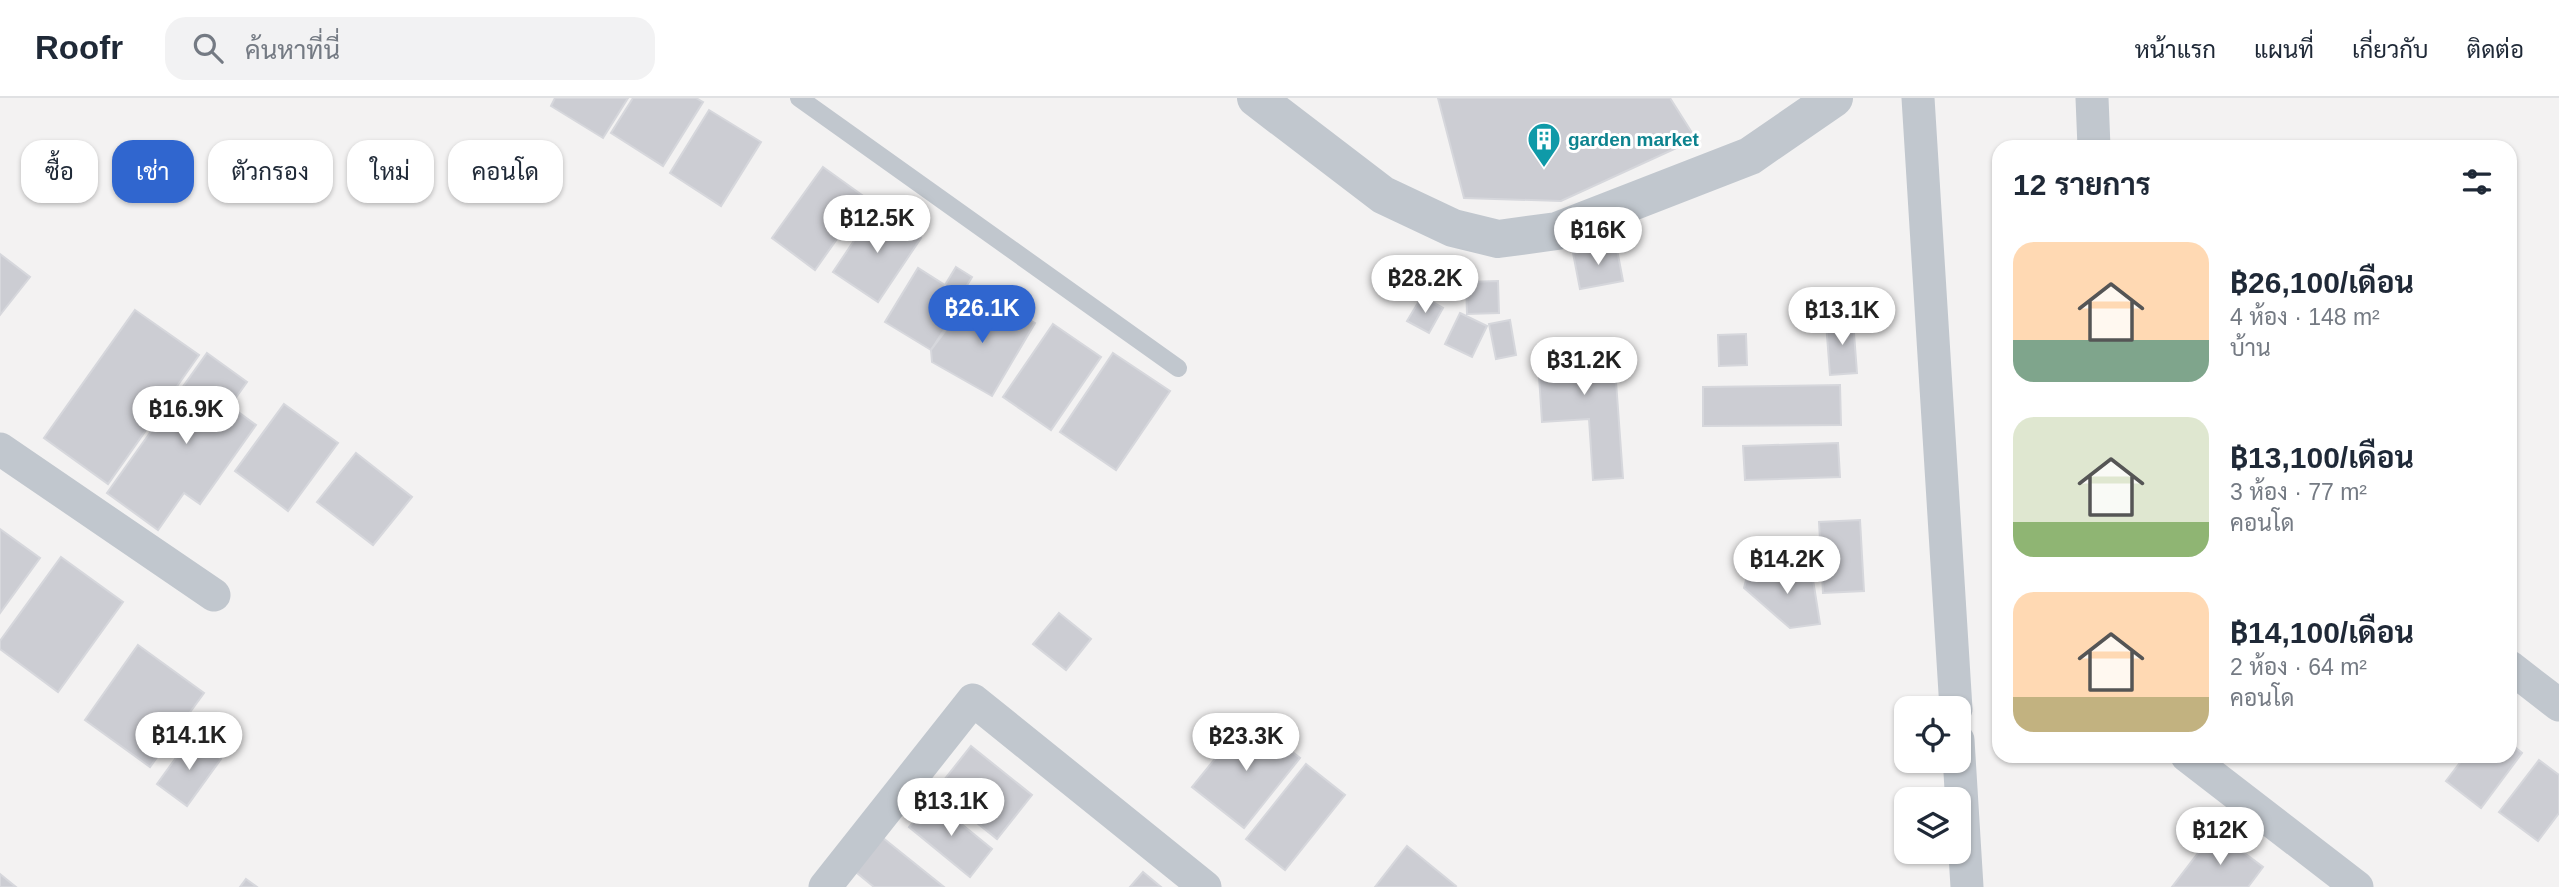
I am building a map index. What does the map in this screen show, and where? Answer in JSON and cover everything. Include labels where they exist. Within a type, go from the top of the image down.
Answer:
[{"type":"street","points":[[1256,98],[1383,195],[1453,228],[1498,239],[1557,231],[1750,156],[1834,98]]},
{"type":"street","points":[[1918,98],[1955,696]]},
{"type":"street","points":[[2092,98],[2094,140]]},
{"type":"street","points":[[0,449],[214,596]]},
{"type":"street","points":[[2517,672],[2559,705]]},
{"type":"street","points":[[825,887],[973,700],[1205,887]]},
{"type":"street","points":[[2196,763],[2357,887]]},
{"type":"street","points":[[1960,773],[1968,887]]},
{"type":"lane","points":[[799,98],[1178,368]]},
{"type":"building","points":[[555,98],[628,98],[603,138],[551,106]]},
{"type":"building","points":[[633,98],[696,98],[703,102],[663,166],[611,133]]},
{"type":"building","name":"garden market","points":[[1438,98],[1670,98],[1696,139],[1561,201],[1464,198]]},
{"type":"building","points":[[709,110],[761,142],[721,206],[670,173]]},
{"type":"building","points":[[823,167],[866,198],[815,270],[772,238]]},
{"type":"building","points":[[876,208],[921,238],[878,302],[833,272]]},
{"type":"building","points":[[1616,244],[1623,281],[1580,289],[1573,253]]},
{"type":"building","points":[[0,254],[30,277],[0,315]]},
{"type":"building","points":[[956,267],[972,277],[955,305],[957,310],[931,350],[885,322],[918,268],[945,285]]},
{"type":"building","points":[[1498,281],[1499,313],[1467,314],[1466,282]]},
{"type":"building","points":[[1422,296],[1443,308],[1429,333],[1407,321]]},
{"type":"building","points":[[990,297],[1035,323],[992,396],[932,362],[931,350],[964,306],[979,315]]},
{"type":"building","points":[[135,310],[199,355],[108,484],[44,438]]},
{"type":"building","points":[[1460,313],[1487,326],[1472,357],[1445,344]]},
{"type":"building","points":[[1510,320],[1516,355],[1496,359],[1489,324]]},
{"type":"building","points":[[1853,320],[1857,373],[1830,375],[1826,322]]},
{"type":"building","points":[[1053,324],[1101,357],[1051,430],[1003,397]]},
{"type":"building","points":[[1746,334],[1747,365],[1719,366],[1718,335]]},
{"type":"building","points":[[1613,340],[1623,478],[1593,480],[1589,419],[1542,422],[1537,345]]},
{"type":"building","points":[[207,353],[247,382],[230,406],[256,425],[200,504],[184,493],[158,530],[107,493]]},
{"type":"building","points":[[1113,353],[1170,391],[1116,470],[1060,432]]},
{"type":"building","points":[[1840,385],[1841,425],[1703,426],[1703,387]]},
{"type":"building","points":[[284,404],[338,443],[288,511],[235,471]]},
{"type":"building","points":[[1838,443],[1840,477],[1745,480],[1743,446]]},
{"type":"building","points":[[356,453],[412,497],[373,545],[317,502]]},
{"type":"building","points":[[1860,520],[1864,591],[1823,593],[1819,522]]},
{"type":"building","points":[[0,529],[40,558],[0,613]]},
{"type":"building","points":[[61,557],[123,602],[58,692],[0,649],[0,641]]},
{"type":"building","points":[[1811,567],[1820,624],[1790,628],[1744,588],[1747,576]]},
{"type":"building","points":[[1059,613],[1091,639],[1066,670],[1033,644]]},
{"type":"building","points":[[138,645],[204,693],[150,767],[85,720]]},
{"type":"building","points":[[1249,717],[1300,758],[1244,828],[1192,787]]},
{"type":"building","points":[[191,737],[221,759],[187,806],[157,784]]},
{"type":"building","points":[[971,746],[1032,795],[997,839],[936,790]]},
{"type":"building","points":[[2539,760],[2559,775],[2559,813],[2538,841],[2499,812]]},
{"type":"building","points":[[2460,763],[2515,763],[2481,808],[2446,781]]},
{"type":"building","points":[[1306,764],[1345,795],[1285,870],[1246,839]]},
{"type":"building","points":[[932,800],[992,849],[970,877],[909,827]]},
{"type":"building","points":[[2215,831],[2263,867],[2248,887],[2172,887]]},
{"type":"building","points":[[878,834],[944,887],[874,887],[851,868]]},
{"type":"building","points":[[1407,846],[1456,886],[1375,887]]},
{"type":"building","points":[[1143,872],[1161,887],[1130,887]]},
{"type":"building","points":[[0,874],[16,887],[0,887]]},
{"type":"building","points":[[246,879],[257,887],[240,887]]},
{"type":"place","name":"garden market","points":[[1544,169]]}]
